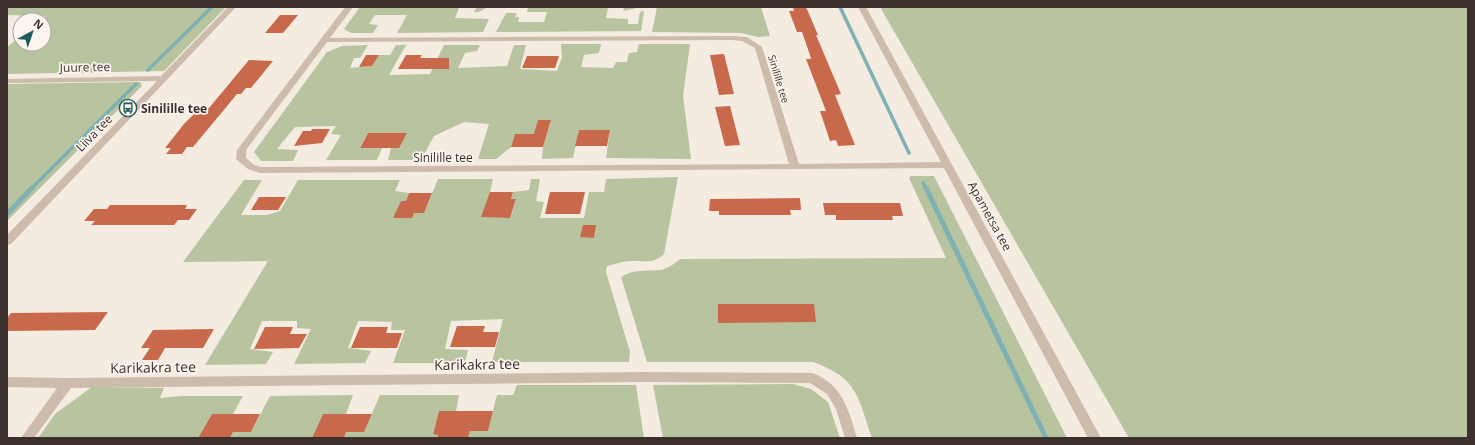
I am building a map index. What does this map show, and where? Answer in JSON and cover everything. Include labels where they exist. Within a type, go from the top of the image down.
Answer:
[{"type":"street","name":"Liiva tee","points":[[7,241],[232,7]]},
{"type":"street","name":"Sinilille tee","points":[[349,7],[242,150],[241,159],[252,167],[260,170],[947,165]]},
{"type":"street","name":"Apametsa tee","points":[[862,7],[1095,438]]},
{"type":"street","name":"Sinilille tee","points":[[324,40],[744,39],[758,47],[795,167]]},
{"type":"street","name":"Juure tee","points":[[7,80],[164,78]]},
{"type":"street","name":"Karikakra tee","points":[[7,382],[68,383],[812,378],[831,390],[842,408],[851,438]]},
{"type":"street","points":[[27,438],[68,383]]},
{"type":"green space","points":[[7,7],[226,7],[164,71],[7,74],[7,47],[12,43],[12,52],[52,52],[52,12],[12,12],[12,15],[7,15]]},
{"type":"green space","points":[[360,7],[488,7],[479,12],[474,12],[476,8],[459,8],[455,18],[489,19],[483,32],[397,33],[407,15],[375,15],[369,24],[378,25],[373,33],[351,33],[344,29]]},
{"type":"green space","points":[[519,7],[642,7],[623,11],[624,8],[608,8],[606,18],[628,19],[628,24],[638,24],[640,12],[644,11],[641,31],[496,32],[506,13],[517,13],[515,17],[519,17],[518,22],[544,22],[547,12],[527,12],[528,8]]},
{"type":"green space","points":[[657,7],[761,7],[770,36],[758,37],[741,33],[652,32]]},
{"type":"green space","points":[[880,7],[1468,7],[1468,438],[1129,438]]},
{"type":"green space","points":[[561,44],[601,44],[599,53],[584,55],[581,67],[613,68],[616,62],[627,62],[629,53],[637,52],[639,44],[690,44],[683,96],[691,159],[606,158],[610,130],[579,130],[573,158],[542,159],[543,147],[551,121],[534,134],[515,134],[511,147],[496,159],[478,159],[489,124],[464,122],[434,136],[421,160],[388,160],[391,148],[406,133],[368,133],[360,147],[382,148],[377,160],[326,160],[341,135],[331,134],[336,126],[295,127],[277,149],[298,150],[293,161],[261,161],[254,152],[327,52],[342,46],[368,45],[360,58],[354,58],[350,68],[372,66],[379,55],[390,55],[396,45],[406,45],[389,75],[430,74],[444,45],[480,45],[477,51],[465,53],[458,68],[507,66],[514,45],[526,45],[520,69],[557,71],[562,57]]},
{"type":"green space","points":[[140,82],[142,86],[7,221],[7,84]]},
{"type":"green space","points":[[911,176],[934,176],[1067,438],[872,438],[859,400],[848,382],[828,368],[813,362],[647,362],[621,277],[626,274],[640,271],[660,270],[670,266],[680,259],[946,258],[909,178]]},
{"type":"green space","points":[[678,177],[664,254],[653,261],[629,261],[607,266],[606,272],[630,352],[629,362],[492,362],[503,319],[451,321],[445,349],[468,350],[465,363],[393,363],[405,330],[391,330],[392,322],[358,321],[348,348],[371,351],[365,363],[294,364],[311,329],[297,328],[297,321],[262,321],[250,349],[273,352],[266,364],[205,365],[268,261],[183,262],[244,180],[262,180],[241,215],[267,215],[280,211],[298,180],[400,180],[395,191],[409,193],[406,201],[401,201],[394,218],[414,213],[424,213],[438,179],[493,179],[490,192],[493,217],[510,218],[516,200],[511,199],[513,192],[529,190],[531,179],[540,179],[536,201],[544,202],[540,218],[584,218],[589,192],[604,192],[606,179]]},
{"type":"green space","points":[[793,384],[811,389],[828,402],[840,438],[663,438],[653,385]]},
{"type":"green space","points":[[517,385],[636,385],[644,438],[468,438],[470,431],[488,430],[497,395],[513,395]]},
{"type":"green space","points":[[92,387],[164,388],[160,398],[182,396],[243,396],[233,414],[212,414],[198,438],[38,438],[55,414]]},
{"type":"green space","points":[[353,395],[346,414],[323,414],[312,438],[230,438],[233,432],[251,432],[270,396]]},
{"type":"green space","points":[[380,395],[459,395],[456,411],[439,411],[433,433],[438,435],[437,438],[344,438],[346,432],[364,432]]},
{"type":"building","points":[[793,7],[806,7],[841,94],[835,95],[855,145],[838,146],[836,140],[830,141],[820,111],[826,111],[806,59],[811,59],[810,55],[802,32],[797,32],[789,11],[794,11]]},
{"type":"building","points":[[280,15],[298,15],[283,33],[265,33]]},
{"type":"building","points":[[724,54],[734,94],[719,95],[710,55]]},
{"type":"building","points":[[366,55],[379,55],[372,66],[359,67]]},
{"type":"building","points":[[406,55],[422,55],[420,58],[449,58],[449,69],[398,69]]},
{"type":"building","points":[[527,56],[559,56],[555,68],[522,68]]},
{"type":"building","points":[[249,60],[273,61],[251,88],[246,88],[241,94],[237,94],[193,147],[187,147],[182,154],[166,154],[171,148],[165,148],[184,124],[194,114],[200,114],[205,108],[209,108]]},
{"type":"building","points":[[730,106],[740,145],[725,146],[715,107]]},
{"type":"building","points":[[538,120],[551,120],[543,147],[511,147],[515,134],[534,134]]},
{"type":"building","points":[[312,129],[330,129],[322,143],[294,146],[303,131],[311,131]]},
{"type":"building","points":[[579,130],[610,130],[607,146],[575,146]]},
{"type":"building","points":[[368,133],[407,133],[399,148],[360,148]]},
{"type":"building","points":[[490,192],[513,192],[511,199],[516,199],[510,218],[481,217]]},
{"type":"building","points":[[550,192],[585,192],[580,214],[545,214]]},
{"type":"building","points":[[409,193],[432,193],[424,213],[414,213],[412,218],[393,218],[401,201],[406,201]]},
{"type":"building","points":[[259,197],[286,197],[278,210],[251,210]]},
{"type":"building","points":[[800,198],[801,210],[790,210],[791,215],[719,215],[719,211],[709,211],[710,199]]},
{"type":"building","points":[[823,203],[900,203],[903,216],[892,216],[893,220],[836,220],[836,215],[825,215]]},
{"type":"building","points":[[110,205],[187,205],[185,209],[197,209],[189,220],[178,220],[174,225],[91,225],[95,221],[84,221],[94,209],[107,209]]},
{"type":"building","points":[[583,225],[596,225],[594,238],[580,237]]},
{"type":"building","points":[[718,304],[814,304],[816,322],[718,323]]},
{"type":"building","points":[[108,312],[95,330],[7,331],[7,318],[11,313]]},
{"type":"building","points":[[457,326],[485,326],[483,332],[499,332],[495,347],[450,347]]},
{"type":"building","points":[[265,327],[293,327],[290,334],[307,334],[299,348],[254,349]]},
{"type":"building","points":[[360,327],[388,327],[386,333],[402,333],[397,348],[351,348]]},
{"type":"building","points":[[214,329],[203,348],[165,348],[158,360],[142,360],[150,348],[141,348],[153,330]]},
{"type":"building","points":[[439,411],[493,411],[488,431],[470,431],[468,438],[437,438],[438,435],[433,434]]},
{"type":"building","points":[[212,414],[260,414],[251,432],[233,432],[230,438],[198,438]]},
{"type":"building","points":[[323,414],[372,414],[364,432],[346,432],[344,438],[312,438]]},
{"type":"waterway","points":[[148,70],[212,7]]},
{"type":"waterway","points":[[840,7],[909,153]]},
{"type":"waterway","points":[[32,188],[136,84]]},
{"type":"waterway","points":[[923,183],[926,189]]},
{"type":"waterway","points":[[7,214],[32,188]]},
{"type":"waterway","points":[[926,188],[1046,438]]},
{"type":"place","name":"Sinilille tee","points":[[128,108]]}]
